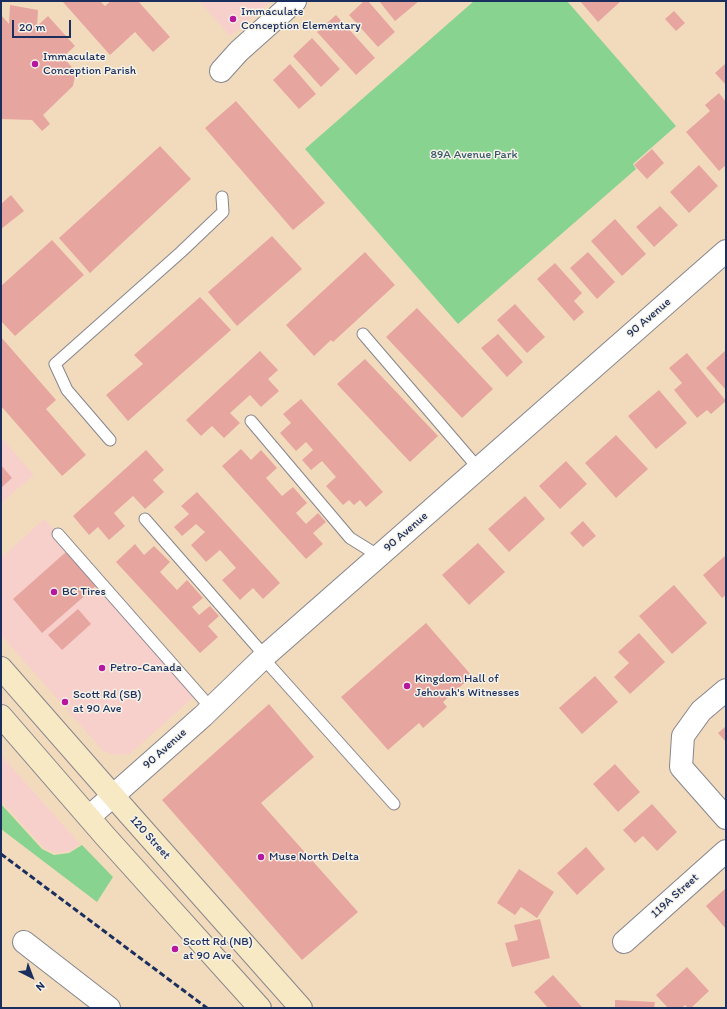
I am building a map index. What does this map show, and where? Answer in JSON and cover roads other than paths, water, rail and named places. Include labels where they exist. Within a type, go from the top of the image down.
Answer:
[{"type":"main road","name":"120 Street","points":[[1,668],[301,1008]]},
{"type":"main road","points":[[1,716],[260,1008]]},
{"type":"street","points":[[221,71],[239,51],[296,1]]},
{"type":"street","name":"90 Avenue","points":[[89,817],[211,708],[264,657],[726,251]]},
{"type":"street","points":[[726,690],[701,711],[683,736],[681,767],[726,818]]},
{"type":"street","name":"119A Street","points":[[624,942],[726,850]]},
{"type":"street","points":[[24,942],[109,1008]]},
{"type":"lane","points":[[110,440],[67,390],[55,364],[175,258],[223,212],[222,197]]},
{"type":"lane","points":[[363,334],[479,469]]},
{"type":"lane","points":[[251,421],[350,538],[379,556]]},
{"type":"lane","points":[[146,519],[264,657],[394,804]]},
{"type":"lane","points":[[58,534],[211,708]]},
{"type":"railway","points":[[1,854],[207,1008]]},
{"type":"place","name":"Immaculate Conception Elementary","points":[[233,19]]},
{"type":"place","name":"Immaculate Conception Parish","points":[[35,64]]},
{"type":"place","name":"BC Tires","points":[[54,592]]},
{"type":"place","name":"Petro-Canada","points":[[102,668]]},
{"type":"place","name":"Kingdom Hall of Jehovah's Witnesses","points":[[407,686]]},
{"type":"place","name":"Scott Rd (SB) at 90 Ave","points":[[65,702]]},
{"type":"place","name":"Muse North Delta","points":[[261,857]]},
{"type":"place","name":"Scott Rd (NB) at 90 Ave","points":[[175,949]]},
{"type":"park label","name":"89A Avenue Park","points":[[474,155]]}]
